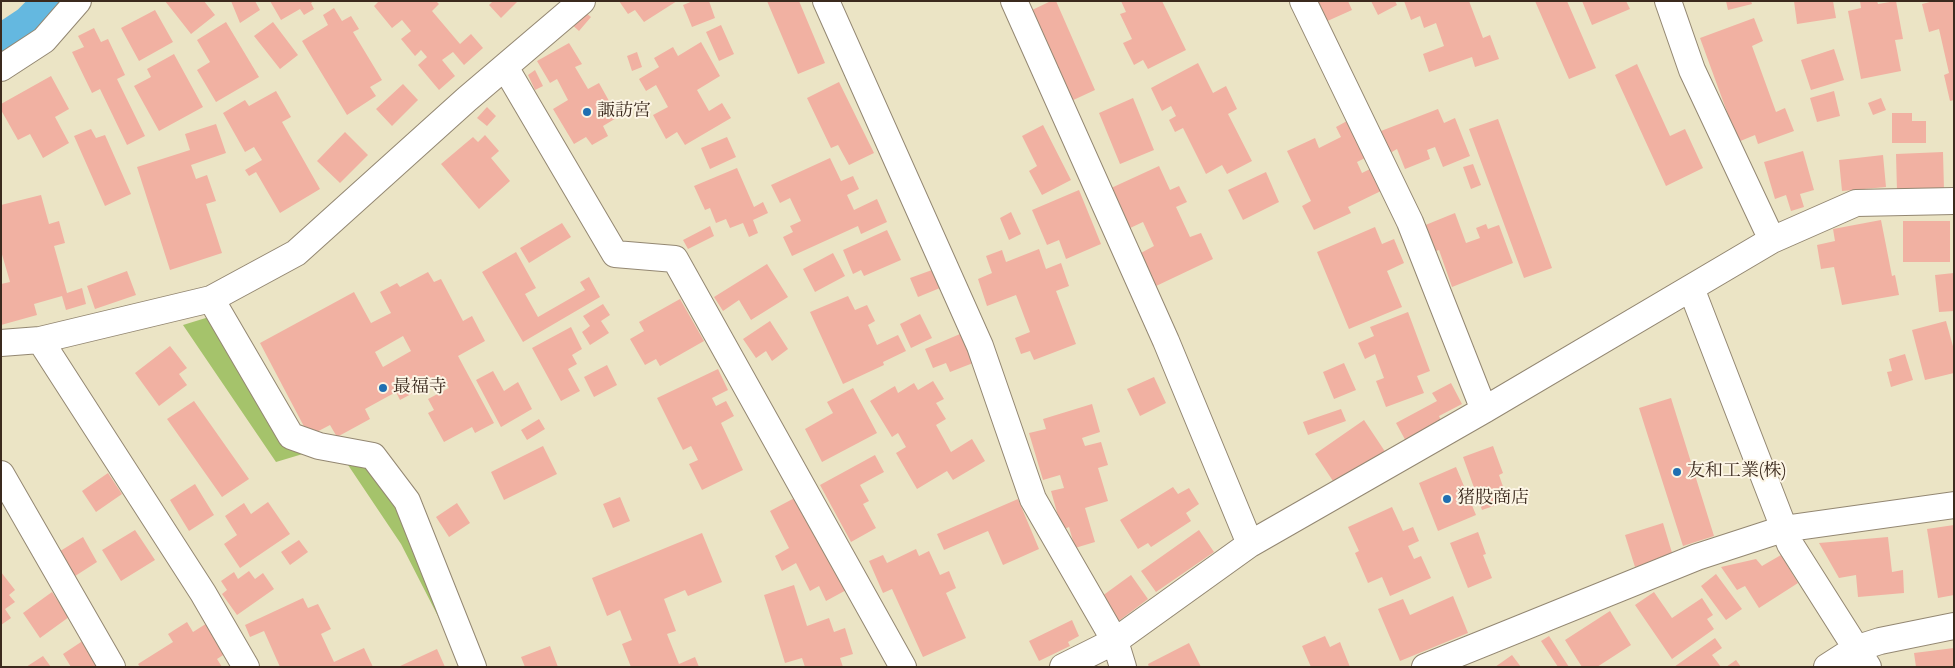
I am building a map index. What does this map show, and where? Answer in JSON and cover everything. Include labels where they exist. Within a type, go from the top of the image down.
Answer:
[{"type":"street","points":[[1,68],[44,40],[78,1]]},
{"type":"street","points":[[1,343],[40,340],[211,300],[296,253],[582,1]]},
{"type":"street","points":[[826,1],[980,346],[1033,499],[1114,641],[1123,667]]},
{"type":"street","points":[[1014,1],[1166,341],[1250,544]]},
{"type":"street","points":[[1303,1],[1410,222],[1484,410]]},
{"type":"street","points":[[1668,1],[1692,70],[1772,240]]},
{"type":"street","points":[[505,67],[615,254],[675,259],[903,667]]},
{"type":"street","points":[[1063,667],[1114,641],[1250,544],[1484,410],[1772,240],[1856,203],[1954,201]]},
{"type":"street","points":[[1692,288],[1783,529],[1790,544],[1862,658]]},
{"type":"street","points":[[211,300],[291,436],[319,446],[374,456],[408,501],[473,667]]},
{"type":"street","points":[[40,340],[203,593],[246,667]]},
{"type":"street","points":[[1,474],[112,667]]},
{"type":"street","points":[[1425,667],[1697,557],[1783,529],[1954,505]]},
{"type":"street","points":[[1827,667],[1862,658],[1880,641],[1954,626]]},
{"type":"green space","points":[[209,317],[316,450],[276,462],[183,325]]},
{"type":"green space","points":[[358,456],[414,534],[444,628],[401,544],[346,462]]},
{"type":"building","points":[[165,1],[204,1],[215,15],[191,34]]},
{"type":"building","points":[[231,1],[255,1],[260,10],[240,23]]},
{"type":"building","points":[[270,1],[314,1],[311,3],[314,9],[304,15],[300,9],[281,20]]},
{"type":"building","points":[[379,1],[436,1],[439,4],[432,11],[460,44],[471,34],[483,48],[464,65],[453,52],[442,60],[455,76],[439,90],[418,65],[427,57],[421,50],[415,56],[401,39],[411,31],[402,20],[392,28],[374,6]]},
{"type":"building","points":[[493,1],[518,1],[501,18],[489,5]]},
{"type":"building","points":[[619,1],[677,1],[644,22],[635,10],[628,14]]},
{"type":"building","points":[[693,1],[709,1],[715,18],[692,27],[683,5]]},
{"type":"building","points":[[767,1],[799,1],[825,63],[798,74]]},
{"type":"building","points":[[1051,1],[1056,1],[1095,90],[1069,102],[1030,11]]},
{"type":"building","points":[[1121,1],[1162,1],[1186,50],[1148,69],[1143,60],[1134,65],[1123,43],[1132,39],[1120,14],[1126,12]]},
{"type":"building","points":[[1313,1],[1348,1],[1352,10],[1323,23]]},
{"type":"building","points":[[1371,1],[1395,1],[1397,5],[1378,15]]},
{"type":"building","points":[[1404,1],[1469,1],[1483,38],[1490,35],[1499,59],[1475,67],[1472,57],[1429,72],[1423,54],[1444,46],[1436,23],[1424,28],[1420,16],[1411,20]]},
{"type":"building","points":[[1535,1],[1567,1],[1596,68],[1569,79]]},
{"type":"building","points":[[1582,1],[1626,1],[1630,9],[1592,25]]},
{"type":"building","points":[[1726,1],[1751,1],[1752,4],[1728,10]]},
{"type":"building","points":[[1794,1],[1833,1],[1836,18],[1797,24]]},
{"type":"building","points":[[1860,1],[1877,1],[1878,4],[1896,1],[1903,39],[1895,40],[1901,71],[1861,79],[1848,11],[1861,8]]},
{"type":"building","points":[[1934,1],[1954,1],[1954,100],[1950,101],[1944,75],[1949,73],[1939,29],[1929,32],[1922,4]]},
{"type":"building","points":[[334,8],[342,21],[351,16],[359,29],[353,32],[382,80],[370,87],[376,96],[347,115],[302,41],[328,25],[323,15]]},
{"type":"building","points":[[581,9],[591,17],[579,31],[569,22]]},
{"type":"building","points":[[155,10],[173,42],[139,61],[121,28]]},
{"type":"building","points":[[1754,18],[1763,41],[1752,46],[1776,112],[1785,108],[1794,131],[1758,144],[1755,135],[1738,142],[1700,38]]},
{"type":"building","points":[[226,22],[259,77],[216,102],[197,70],[210,62],[197,40]]},
{"type":"building","points":[[273,22],[298,55],[280,69],[254,36]]},
{"type":"building","points":[[721,25],[734,54],[719,61],[706,32]]},
{"type":"building","points":[[94,28],[101,42],[108,39],[125,75],[117,79],[145,136],[127,145],[100,89],[92,93],[72,52],[84,47],[78,36]]},
{"type":"building","points":[[701,42],[720,76],[697,90],[709,111],[722,103],[731,118],[685,145],[677,132],[666,139],[653,115],[668,107],[656,85],[646,91],[639,79],[659,67],[654,58],[673,47],[678,56]]},
{"type":"building","points":[[569,43],[582,64],[575,67],[588,89],[599,83],[618,117],[603,126],[608,136],[592,145],[586,137],[574,144],[553,109],[568,100],[557,79],[550,83],[537,61]]},
{"type":"building","points":[[1834,49],[1844,80],[1811,90],[1801,60]]},
{"type":"building","points":[[637,52],[642,67],[632,71],[627,56]]},
{"type":"building","points":[[174,54],[203,107],[159,131],[134,86],[151,77],[147,69]]},
{"type":"building","points":[[1198,63],[1213,93],[1226,86],[1237,109],[1228,114],[1252,161],[1227,174],[1222,165],[1206,174],[1183,128],[1175,132],[1169,120],[1176,116],[1171,106],[1162,111],[1151,88]]},
{"type":"building","points":[[1637,64],[1670,136],[1685,129],[1703,168],[1666,186],[1615,75]]},
{"type":"building","points":[[535,70],[543,86],[535,90],[528,75]]},
{"type":"building","points":[[51,76],[69,109],[55,117],[69,143],[43,158],[30,134],[18,140],[1,110],[1,104]]},
{"type":"building","points":[[839,82],[874,153],[849,165],[838,145],[831,148],[807,98]]},
{"type":"building","points":[[403,84],[418,100],[392,126],[376,109]]},
{"type":"building","points":[[276,91],[291,117],[282,122],[320,189],[280,213],[256,172],[249,176],[245,170],[262,160],[254,147],[245,152],[223,113],[245,100],[249,106]]},
{"type":"building","points":[[1834,91],[1840,116],[1817,122],[1810,98]]},
{"type":"building","points":[[1133,98],[1154,150],[1120,164],[1099,113]]},
{"type":"building","points":[[1881,98],[1886,110],[1873,115],[1868,103]]},
{"type":"building","points":[[487,107],[496,116],[487,126],[477,118]]},
{"type":"building","points":[[1438,109],[1444,123],[1455,118],[1470,156],[1443,167],[1435,147],[1427,150],[1430,159],[1405,169],[1397,149],[1390,153],[1381,131]]},
{"type":"building","points":[[1892,113],[1912,113],[1912,121],[1926,121],[1926,143],[1892,143]]},
{"type":"building","points":[[1498,119],[1552,268],[1524,278],[1469,129]]},
{"type":"building","points":[[1347,121],[1365,158],[1357,162],[1362,173],[1372,168],[1383,190],[1348,207],[1351,213],[1314,230],[1302,206],[1311,201],[1287,151],[1315,138],[1319,148],[1341,137],[1336,127]]},
{"type":"building","points":[[216,124],[226,153],[191,165],[196,179],[207,175],[216,201],[206,204],[222,253],[170,270],[137,167],[190,150],[185,134]]},
{"type":"building","points":[[1043,125],[1071,180],[1042,195],[1029,171],[1037,166],[1022,136]]},
{"type":"building","points":[[91,129],[96,138],[105,135],[131,194],[105,206],[74,136]]},
{"type":"building","points":[[345,132],[368,155],[340,183],[317,161]]},
{"type":"building","points":[[485,135],[499,151],[491,158],[510,181],[479,209],[441,164],[473,137],[478,142]]},
{"type":"building","points":[[727,137],[736,157],[710,169],[701,148]]},
{"type":"building","points":[[1803,151],[1814,190],[1800,194],[1804,207],[1791,211],[1786,195],[1775,199],[1764,162]]},
{"type":"building","points":[[1943,152],[1944,190],[1897,191],[1896,154]]},
{"type":"building","points":[[1883,155],[1886,187],[1842,191],[1839,160]]},
{"type":"building","points":[[830,158],[841,181],[853,176],[859,189],[847,195],[854,210],[877,199],[887,222],[861,234],[858,226],[792,256],[783,237],[793,232],[790,226],[801,221],[790,198],[780,203],[771,185]]},
{"type":"building","points":[[1473,164],[1481,185],[1471,189],[1463,167]]},
{"type":"building","points":[[1159,166],[1170,190],[1179,186],[1187,202],[1176,207],[1190,237],[1201,233],[1213,259],[1154,287],[1139,254],[1154,246],[1143,222],[1128,229],[1109,189]]},
{"type":"building","points":[[737,168],[754,207],[763,202],[768,213],[753,220],[758,233],[749,237],[743,223],[730,228],[726,219],[716,223],[710,208],[705,210],[694,186]]},
{"type":"building","points":[[1266,172],[1279,202],[1243,220],[1228,190]]},
{"type":"building","points":[[1079,190],[1101,244],[1066,259],[1059,240],[1047,245],[1032,210]]},
{"type":"building","points":[[41,195],[49,224],[59,221],[65,243],[54,246],[67,293],[82,288],[86,304],[66,310],[62,296],[34,304],[37,315],[1,325],[1,284],[10,282],[1,251],[1,205]]},
{"type":"building","points":[[1011,212],[1021,234],[1009,240],[1000,218]]},
{"type":"building","points":[[1455,213],[1466,243],[1480,238],[1476,228],[1486,224],[1488,229],[1499,225],[1513,263],[1452,287],[1439,250],[1433,252],[1423,226]]},
{"type":"building","points":[[1881,220],[1892,276],[1895,275],[1899,295],[1842,305],[1834,267],[1821,269],[1817,245],[1835,241],[1833,229]]},
{"type":"building","points":[[1903,221],[1950,221],[1950,262],[1903,262]]},
{"type":"building","points":[[562,223],[571,237],[529,263],[520,248]]},
{"type":"building","points":[[710,226],[714,236],[688,249],[683,240]]},
{"type":"building","points":[[1375,227],[1382,244],[1394,239],[1404,263],[1387,271],[1402,307],[1349,329],[1317,252]]},
{"type":"building","points":[[887,230],[901,260],[864,276],[861,270],[853,274],[843,250]]},
{"type":"building","points":[[1039,249],[1046,269],[1061,263],[1069,286],[1056,291],[1076,344],[1034,360],[1030,351],[1021,354],[1015,338],[1030,332],[1016,295],[987,306],[978,279],[992,273],[986,256],[1002,250],[1006,262]]},
{"type":"building","points":[[516,252],[536,288],[525,294],[538,317],[585,290],[580,282],[589,277],[600,297],[523,342],[482,272]]},
{"type":"building","points":[[833,253],[845,276],[815,292],[803,269]]},
{"type":"building","points":[[767,264],[788,297],[751,320],[739,300],[723,311],[714,297]]},
{"type":"building","points":[[932,270],[940,288],[918,297],[910,278]]},
{"type":"building","points":[[127,271],[136,295],[95,309],[87,286]]},
{"type":"building","points":[[428,272],[434,282],[441,279],[463,321],[472,316],[485,341],[458,356],[494,423],[475,433],[472,427],[444,442],[428,413],[434,410],[428,399],[449,388],[443,377],[400,400],[396,392],[365,409],[370,419],[337,437],[330,425],[309,436],[260,343],[354,292],[371,323],[391,313],[380,292],[397,283],[400,287]],"holes":[[[403,336],[411,351],[383,367],[375,352]]]},
{"type":"building","points":[[1954,273],[1954,311],[1939,312],[1935,275]]},
{"type":"building","points":[[848,296],[855,310],[867,305],[875,321],[868,325],[877,345],[898,335],[906,351],[883,362],[884,365],[843,384],[810,312]]},
{"type":"building","points":[[680,299],[704,341],[660,366],[656,359],[645,365],[630,339],[644,331],[639,322]]},
{"type":"building","points":[[603,304],[610,315],[601,321],[609,333],[590,345],[582,332],[590,326],[583,316]]},
{"type":"building","points":[[1408,312],[1430,371],[1417,376],[1424,393],[1386,407],[1376,381],[1384,378],[1375,354],[1365,359],[1358,343],[1374,336],[1370,327]]},
{"type":"building","points":[[920,314],[932,338],[911,348],[900,324]]},
{"type":"building","points":[[770,321],[788,349],[772,361],[766,351],[756,358],[743,339]]},
{"type":"building","points":[[1946,321],[1954,350],[1954,373],[1925,380],[1912,330]]},
{"type":"building","points":[[571,327],[582,349],[572,355],[577,364],[568,369],[580,391],[561,401],[532,348]]},
{"type":"building","points":[[960,334],[973,363],[950,372],[946,363],[933,368],[925,349]]},
{"type":"building","points":[[170,346],[187,368],[179,374],[187,385],[159,406],[135,373]]},
{"type":"building","points":[[1905,354],[1913,380],[1891,387],[1887,372],[1892,371],[1889,359]]},
{"type":"building","points":[[1344,363],[1356,390],[1334,399],[1323,372]]},
{"type":"building","points":[[607,365],[617,385],[594,397],[584,377]]},
{"type":"building","points":[[718,369],[728,390],[712,398],[716,406],[726,401],[734,416],[721,423],[743,470],[702,490],[689,464],[698,460],[691,446],[683,450],[657,398]]},
{"type":"building","points":[[493,371],[504,391],[518,382],[532,409],[501,427],[476,380]]},
{"type":"building","points":[[1154,377],[1166,403],[1140,416],[1127,389]]},
{"type":"building","points":[[933,381],[944,399],[936,403],[946,419],[936,425],[951,452],[972,439],[985,461],[953,480],[947,471],[917,489],[896,453],[906,447],[898,433],[892,437],[870,401],[895,386],[898,393],[914,383],[918,390]]},
{"type":"building","points":[[1451,383],[1462,404],[1439,416],[1443,425],[1408,445],[1396,423],[1437,401],[1432,393]]},
{"type":"building","points":[[853,388],[877,433],[822,462],[805,429],[833,413],[827,402]]},
{"type":"building","name":"友和工業(株)","points":[[1671,398],[1714,536],[1683,546],[1639,408]]},
{"type":"building","points":[[194,401],[249,479],[222,497],[167,419]]},
{"type":"building","points":[[1092,404],[1100,432],[1082,438],[1085,446],[1101,442],[1108,465],[1098,468],[1108,501],[1085,508],[1095,542],[1075,548],[1069,527],[1062,530],[1051,491],[1064,488],[1060,475],[1043,480],[1029,433],[1046,429],[1043,419]]},
{"type":"building","points":[[1341,409],[1346,421],[1308,435],[1303,422]]},
{"type":"building","points":[[539,419],[545,429],[527,440],[521,430]]},
{"type":"building","points":[[1364,420],[1386,453],[1337,487],[1315,454]]},
{"type":"building","points":[[543,446],[557,474],[504,500],[491,472]]},
{"type":"building","points":[[1493,446],[1503,473],[1499,475],[1508,501],[1482,510],[1463,457]]},
{"type":"building","points":[[875,455],[884,472],[860,485],[869,501],[863,504],[876,528],[851,542],[820,485]]},
{"type":"building","name":"猪股商店","points":[[1456,467],[1476,515],[1438,531],[1419,483]]},
{"type":"building","points":[[108,473],[122,494],[96,512],[82,491]]},
{"type":"building","points":[[195,484],[214,515],[189,531],[170,500]]},
{"type":"building","points":[[1173,487],[1178,494],[1189,488],[1199,504],[1186,513],[1191,521],[1151,547],[1148,543],[1138,549],[1120,520]]},
{"type":"building","points":[[802,494],[850,588],[826,601],[819,586],[810,591],[796,563],[782,571],[775,556],[789,548],[770,511]]},
{"type":"building","points":[[620,497],[630,521],[613,528],[603,504]]},
{"type":"building","points":[[1018,499],[1039,549],[1003,565],[988,531],[944,550],[937,534]]},
{"type":"building","points":[[268,502],[290,534],[240,568],[224,544],[237,535],[225,516],[244,503],[251,514]]},
{"type":"building","points":[[457,503],[470,523],[449,537],[436,517]]},
{"type":"building","points":[[1392,507],[1403,531],[1413,527],[1419,541],[1408,546],[1414,559],[1421,556],[1431,578],[1390,596],[1382,577],[1368,583],[1355,553],[1359,551],[1348,527]]},
{"type":"building","points":[[1663,523],[1673,556],[1635,567],[1625,535]]},
{"type":"building","points":[[1954,525],[1954,595],[1938,598],[1927,529]]},
{"type":"building","points":[[135,530],[155,560],[121,581],[102,550]]},
{"type":"building","points":[[1199,530],[1214,552],[1156,592],[1141,571]]},
{"type":"building","points":[[1478,532],[1486,554],[1483,555],[1492,578],[1468,588],[1450,543]]},
{"type":"building","points":[[702,533],[722,582],[688,596],[685,590],[664,599],[676,631],[667,634],[679,664],[695,657],[699,667],[631,667],[622,644],[632,640],[620,610],[607,616],[592,578]]},
{"type":"building","points":[[83,537],[97,562],[72,578],[57,553]]},
{"type":"building","points":[[1888,537],[1892,572],[1903,570],[1904,593],[1858,597],[1856,575],[1839,578],[1819,543]]},
{"type":"building","points":[[299,540],[308,552],[290,565],[281,552]]},
{"type":"building","points":[[916,549],[919,556],[929,551],[940,575],[949,571],[956,588],[946,593],[966,638],[923,657],[892,589],[883,593],[869,561],[883,555],[887,563]]},
{"type":"building","points":[[1781,555],[1798,583],[1759,608],[1745,586],[1737,590],[1721,567],[1756,559],[1762,566]]},
{"type":"building","points":[[249,571],[255,579],[263,573],[274,589],[237,615],[222,594],[227,590],[221,581],[234,572],[238,579]]},
{"type":"building","points":[[1,572],[15,590],[9,595],[15,602],[5,609],[11,618],[1,625]]},
{"type":"building","points":[[1716,574],[1742,609],[1726,620],[1701,586]]},
{"type":"building","points":[[1131,575],[1148,599],[1116,623],[1098,599]]},
{"type":"building","points":[[794,585],[807,626],[829,618],[834,632],[845,628],[853,654],[840,658],[843,667],[805,667],[802,658],[785,663],[764,595]]},
{"type":"building","points":[[52,592],[69,617],[40,638],[23,613]]},
{"type":"building","points":[[1654,592],[1672,618],[1702,598],[1713,615],[1707,619],[1714,629],[1672,659],[1635,605]]},
{"type":"building","points":[[1453,596],[1468,633],[1400,661],[1378,609],[1403,599],[1410,615]]},
{"type":"building","points":[[303,598],[308,608],[318,604],[331,629],[321,634],[334,662],[364,648],[373,667],[280,667],[264,631],[250,637],[245,625]]},
{"type":"building","points":[[1610,611],[1631,645],[1597,667],[1582,667],[1565,640]]},
{"type":"building","points":[[212,620],[231,650],[217,659],[222,667],[140,667],[138,664],[173,642],[168,634],[187,622],[193,632]]},
{"type":"building","points":[[1072,620],[1079,636],[1068,642],[1070,646],[1039,661],[1029,641]]},
{"type":"building","points":[[1325,636],[1330,647],[1340,642],[1350,667],[1311,667],[1302,646]]},
{"type":"building","points":[[1549,636],[1569,667],[1558,667],[1541,641]]},
{"type":"building","points":[[1715,638],[1722,648],[1712,655],[1721,667],[1674,667]]},
{"type":"building","points":[[84,640],[101,667],[71,667],[63,654]]},
{"type":"building","points":[[1189,643],[1201,667],[1149,667],[1148,664]]},
{"type":"building","points":[[550,646],[558,667],[525,667],[521,657]]},
{"type":"building","points":[[1954,648],[1954,667],[1916,667],[1914,653]]},
{"type":"building","points":[[437,649],[445,667],[398,667]]},
{"type":"building","points":[[1512,655],[1521,667],[1495,667]]},
{"type":"building","points":[[43,656],[51,667],[26,667]]},
{"type":"building","points":[[1736,660],[1741,667],[1726,667]]},
{"type":"waterway","points":[[1,40],[28,22],[49,1]]},
{"type":"place","name":"諏訪宮","points":[[587,112]]},
{"type":"place","name":"最福寺","points":[[383,388]]},
{"type":"place","name":"友和工業(株)","points":[[1677,472]]},
{"type":"place","name":"猪股商店","points":[[1447,499]]}]
